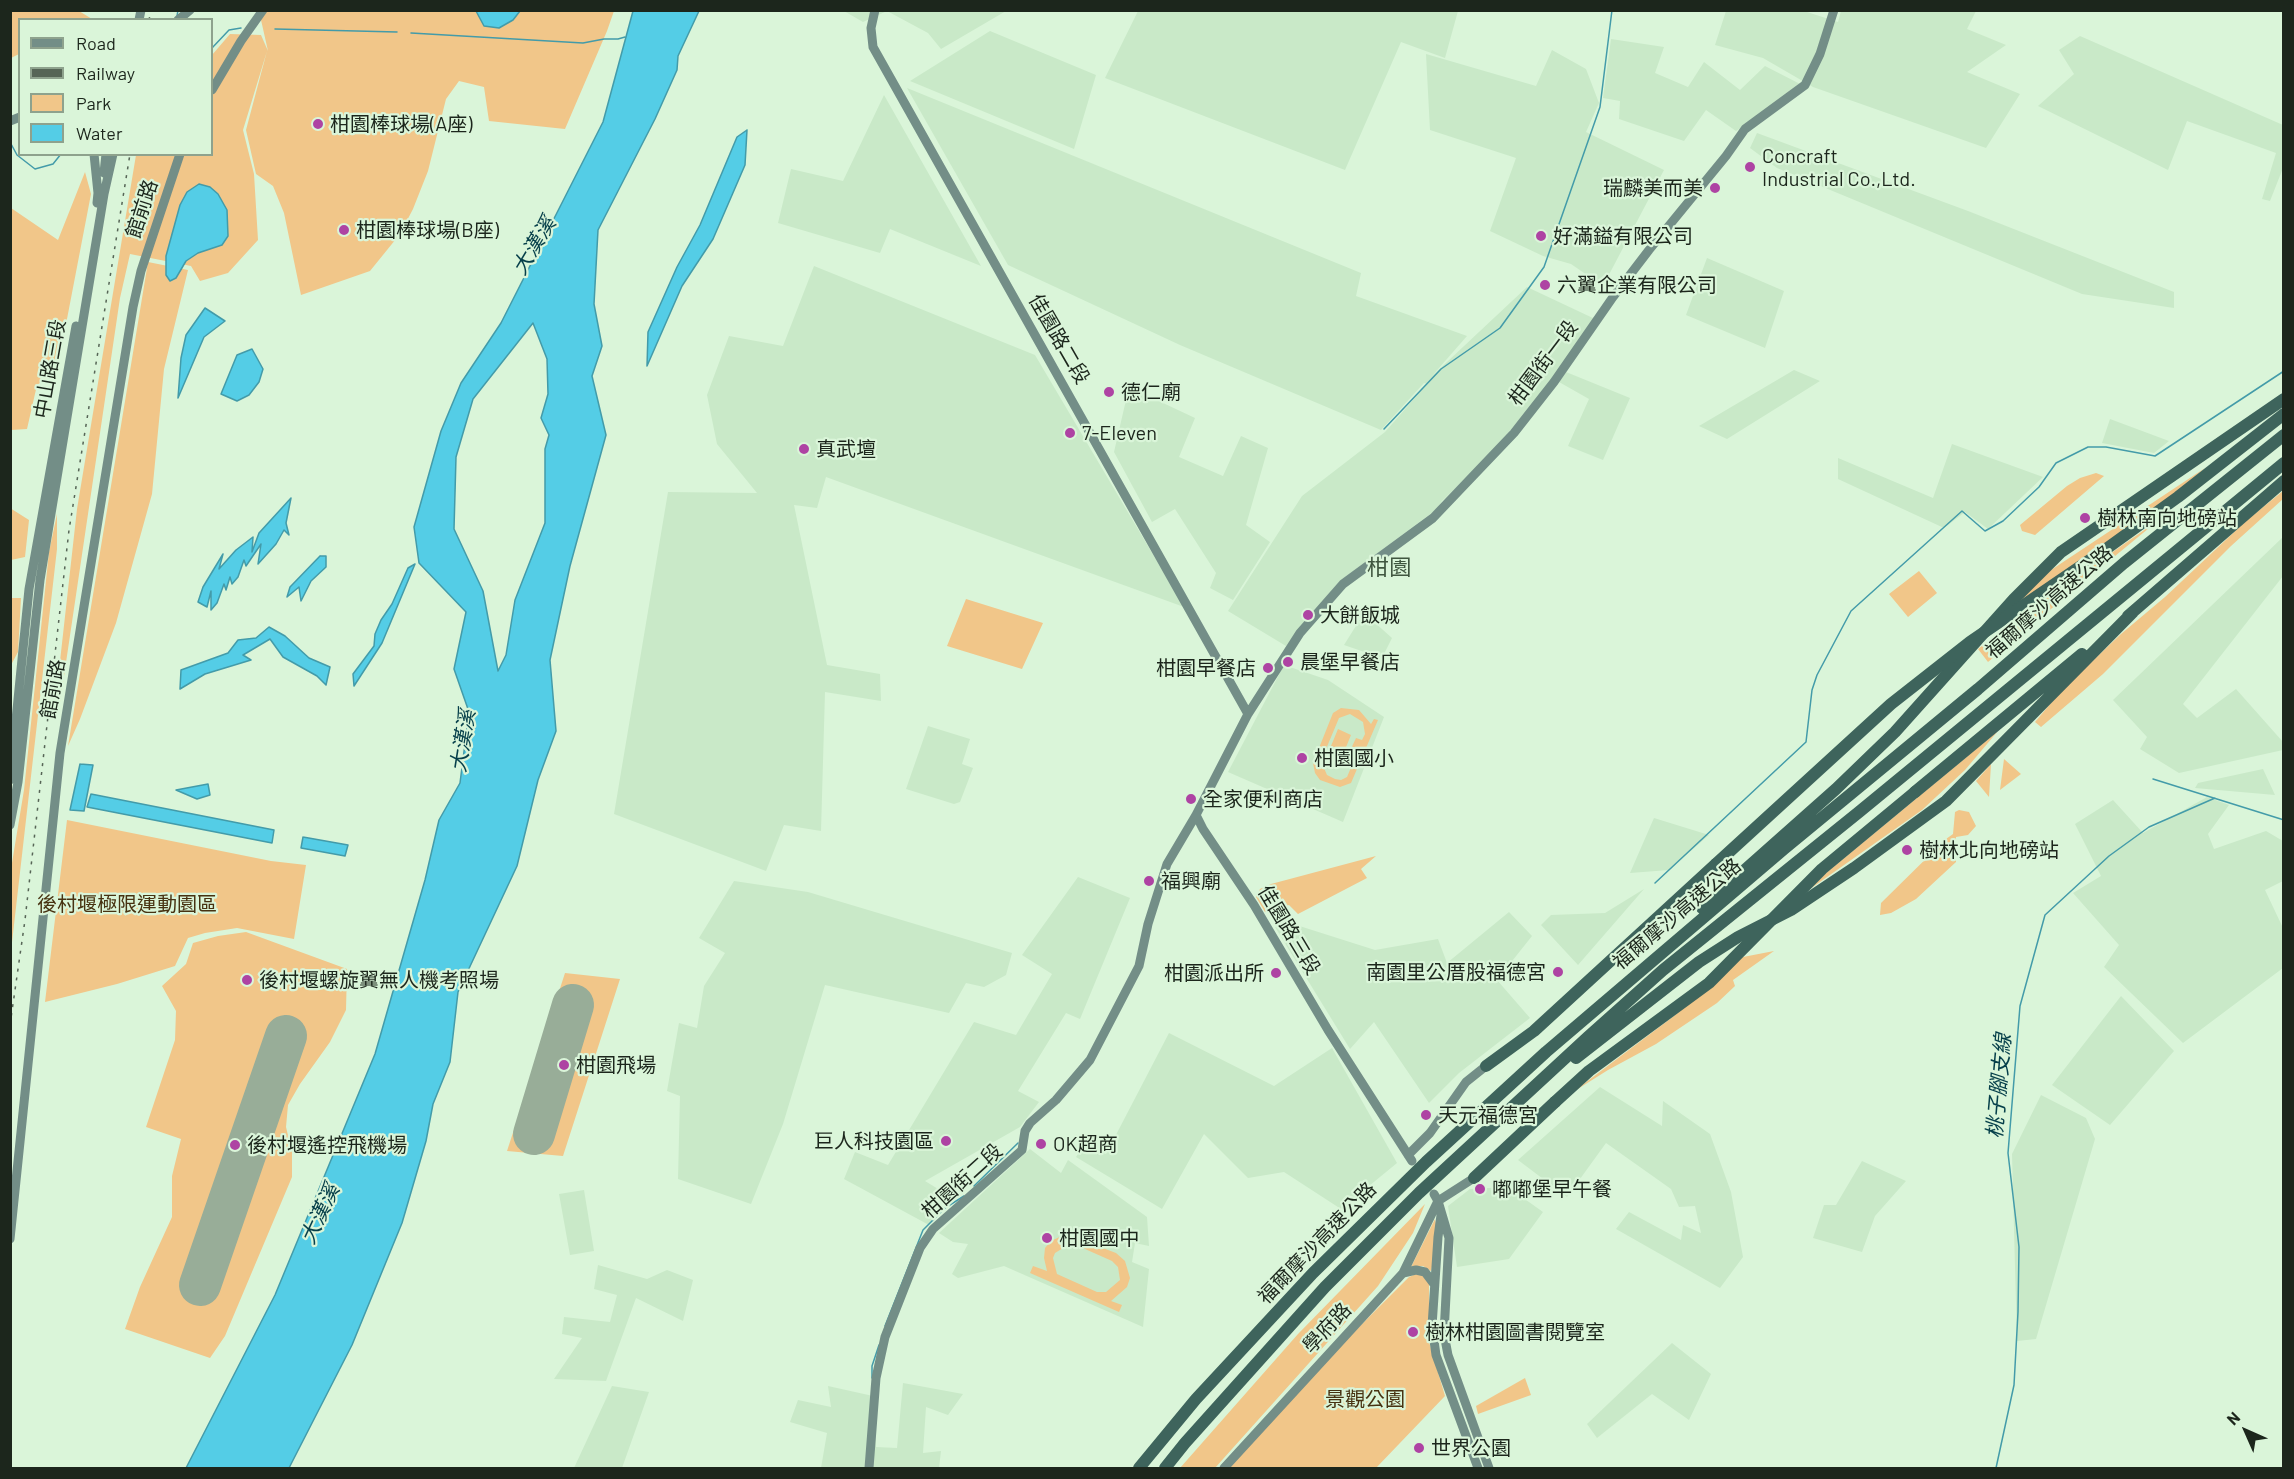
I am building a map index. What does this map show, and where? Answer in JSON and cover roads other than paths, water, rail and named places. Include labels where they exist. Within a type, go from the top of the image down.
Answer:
[{"type":"highway","points":[[1546,1052],[1895,732],[2014,599],[2061,552],[2283,399]]},
{"type":"highway","points":[[1486,1066],[1534,1031],[1891,704],[1970,642],[2178,497],[2283,414]]},
{"type":"highway","name":"福爾摩沙高速公路","points":[[1139,1468],[1196,1399],[1313,1273],[1426,1162],[1546,1052],[1776,856],[1978,689],[2124,562],[2283,435]]},
{"type":"highway","name":"福爾摩沙高速公路","points":[[1166,1468],[1185,1443],[1325,1287],[1419,1193],[1664,970],[2283,463]]},
{"type":"highway","points":[[1474,1178],[1589,1071],[1709,983],[1821,870],[2133,612],[2283,481]]},
{"type":"highway","points":[[1498,1121],[1699,962],[1738,937],[1791,910],[1856,867],[1946,801],[2133,612]]},
{"type":"street","points":[[213,88],[241,41],[263,10]]},
{"type":"street","name":"佳園路二段","points":[[875,10],[871,28],[873,46],[1248,714]]},
{"type":"street","name":"柑園街一段","points":[[1248,714],[1300,633],[1337,590],[1433,518],[1514,433],[1554,382],[1613,297],[1734,146],[1745,129],[1805,85],[1820,54],[1834,10]]},
{"type":"street","name":"中山路三段","points":[[10,825],[18,782],[40,580],[102,192],[94,156]]},
{"type":"street","points":[[102,192],[105,156]]},
{"type":"street","name":"中山路三段","points":[[10,780],[29,590],[102,192],[112,156]]},
{"type":"street","name":"館前路","points":[[10,1239],[60,753],[133,307],[141,271],[179,156]]},
{"type":"street","points":[[1196,815],[1248,714]]},
{"type":"street","name":"佳園路三段","points":[[1196,815],[1254,905],[1328,1030],[1410,1158],[1466,1082],[1486,1066]]},
{"type":"street","name":"柑園街二段","points":[[869,1468],[876,1378],[885,1337],[920,1248],[933,1229],[1022,1150],[1025,1131],[1030,1123],[1056,1100],[1090,1060],[1139,966],[1148,924],[1167,864],[1196,815]]},
{"type":"street","points":[[1474,1178],[1436,1197],[1449,1238],[1444,1334],[1448,1355],[1489,1468]]},
{"type":"street","name":"學府路","points":[[1224,1468],[1403,1273],[1436,1197]]},
{"type":"street","points":[[1442,1212],[1432,1326],[1436,1355],[1478,1468]]},
{"type":"street","points":[[1403,1273],[1416,1270],[1425,1272],[1434,1284]]},
{"type":"water","points":[[476,11],[520,11],[513,20],[499,28],[484,26]]},
{"type":"water","name":"大漢溪","points":[[633,11],[699,11],[678,56],[677,70],[655,119],[598,230],[594,304],[602,346],[592,376],[606,435],[570,566],[550,660],[556,731],[538,780],[517,866],[458,992],[450,1062],[433,1104],[426,1141],[402,1223],[352,1345],[289,1468],[186,1468],[275,1295],[375,1054],[425,880],[439,820],[460,783],[469,712],[454,669],[466,612],[419,563],[414,527],[441,431],[461,383],[501,323],[603,122]],"holes":[[[533,323],[547,359],[548,394],[541,418],[549,435],[545,449],[545,523],[515,600],[506,655],[498,671],[483,591],[454,529],[456,457],[473,399]]]},
{"type":"water","points":[[747,130],[745,165],[713,239],[682,286],[647,366],[648,332],[677,267],[700,225],[737,137]]},
{"type":"water","points":[[199,184],[210,187],[218,194],[227,210],[228,236],[222,245],[198,253],[186,261],[176,278],[170,281],[166,275],[166,256],[180,205],[187,192]]},
{"type":"water","points":[[205,308],[225,321],[204,337],[178,398],[181,358],[186,335]]},
{"type":"water","points":[[252,349],[263,369],[259,382],[249,395],[237,401],[221,394],[237,355]]},
{"type":"water","points":[[291,498],[286,523],[289,535],[284,530],[276,544],[258,564],[261,544],[246,566],[244,560],[238,577],[232,584],[230,577],[226,590],[224,584],[217,603],[211,610],[211,591],[207,607],[198,602],[203,587],[223,554],[219,569],[236,550],[253,537],[252,552],[259,533]]},
{"type":"water","points":[[320,556],[326,556],[326,567],[311,581],[301,601],[299,587],[287,597],[290,587]]},
{"type":"water","points":[[415,564],[382,643],[354,686],[353,674],[374,646],[375,634],[381,620],[392,604],[408,568]]},
{"type":"water","points":[[269,627],[285,636],[309,658],[330,667],[326,685],[317,676],[283,657],[270,639],[243,655],[251,660],[205,674],[180,689],[181,670],[228,653],[238,640],[256,638]]},
{"type":"water","points":[[80,764],[93,765],[84,811],[70,810]]},
{"type":"water","points":[[208,784],[210,795],[197,799],[176,790]]},
{"type":"water","points":[[91,794],[274,830],[272,843],[87,807]]},
{"type":"water","points":[[303,837],[348,845],[345,856],[301,848]]},
{"type":"waterway","points":[[177,16],[178,10]]},
{"type":"waterway","points":[[1384,429],[1441,369],[1500,328],[1544,267],[1600,107],[1612,10]]},
{"type":"waterway","points":[[213,47],[229,30],[241,28]]},
{"type":"waterway","points":[[275,29],[397,32]]},
{"type":"waterway","points":[[411,33],[583,43],[625,37]]},
{"type":"waterway","points":[[10,142],[18,156]]},
{"type":"waterway","points":[[18,156],[35,169],[53,164],[59,156]]},
{"type":"waterway","points":[[1655,883],[1806,742],[1812,690],[1817,675],[1851,611],[1962,511],[1985,531],[2003,521],[2039,487],[2056,463],[2088,447],[2106,447],[2155,456],[2284,371]]},
{"type":"waterway","name":"桃子腳支線","points":[[2153,779],[2284,820]]},
{"type":"waterway","name":"桃子腳支線","points":[[1996,1468],[2014,1385],[2018,1312],[2019,1247],[2008,1153],[2020,1006],[2045,915],[2109,856],[2149,827],[2215,798]]},
{"type":"waterway","points":[[974,1186],[1018,1143]]},
{"type":"waterway","points":[[885,1326],[923,1230],[945,1208],[964,1196]]},
{"type":"waterway","points":[[872,1378],[872,1366],[879,1345]]},
{"type":"railway","points":[[149,18],[151,10]]},
{"type":"railway","points":[[10,1025],[25,920],[69,530],[130,156]]},
{"type":"place","name":"柑園棒球場(A座)","points":[[318,124]]},
{"type":"place","name":"Concraft Industrial Co.,Ltd.","points":[[1750,167]]},
{"type":"place","name":"瑞麟美而美","points":[[1715,188]]},
{"type":"place","name":"柑園棒球場(B座)","points":[[344,230]]},
{"type":"place","name":"好滿鎰有限公司","points":[[1541,236]]},
{"type":"place","name":"六翼企業有限公司","points":[[1545,285]]},
{"type":"place","name":"德仁廟","points":[[1109,392]]},
{"type":"place","name":"7-Eleven","points":[[1070,433]]},
{"type":"place","name":"真武壇","points":[[804,449]]},
{"type":"place","name":"樹林南向地磅站","points":[[2085,518]]},
{"type":"place","name":"大餅飯城","points":[[1308,615]]},
{"type":"place","name":"晨堡早餐店","points":[[1288,662]]},
{"type":"place","name":"柑園早餐店","points":[[1268,668]]},
{"type":"place","name":"柑園國小","points":[[1302,758]]},
{"type":"place","name":"全家便利商店","points":[[1191,799]]},
{"type":"place","name":"樹林北向地磅站","points":[[1907,850]]},
{"type":"place","name":"福興廟","points":[[1149,881]]},
{"type":"place","name":"南園里公厝股福德宮","points":[[1558,972]]},
{"type":"place","name":"柑園派出所","points":[[1276,973]]},
{"type":"place","name":"後村堰螺旋翼無人機考照場","points":[[247,980]]},
{"type":"place","name":"柑園飛場","points":[[564,1065]]},
{"type":"place","name":"天元福德宮","points":[[1426,1115]]},
{"type":"place","name":"巨人科技園區","points":[[946,1141]]},
{"type":"place","name":"OK超商","points":[[1041,1144]]},
{"type":"place","name":"後村堰遙控飛機場","points":[[235,1145]]},
{"type":"place","name":"嘟嘟堡早午餐","points":[[1480,1189]]},
{"type":"place","name":"柑園國中","points":[[1047,1238]]},
{"type":"place","name":"樹林柑園圖書閱覽室","points":[[1413,1332]]},
{"type":"place","name":"世界公園","points":[[1419,1448]]},
{"type":"district","name":"柑園","points":[[1389,568]]},
{"type":"park label","name":"後村堰極限運動園區","points":[[127,904]]},
{"type":"park label","name":"景觀公園","points":[[1365,1399]]}]
